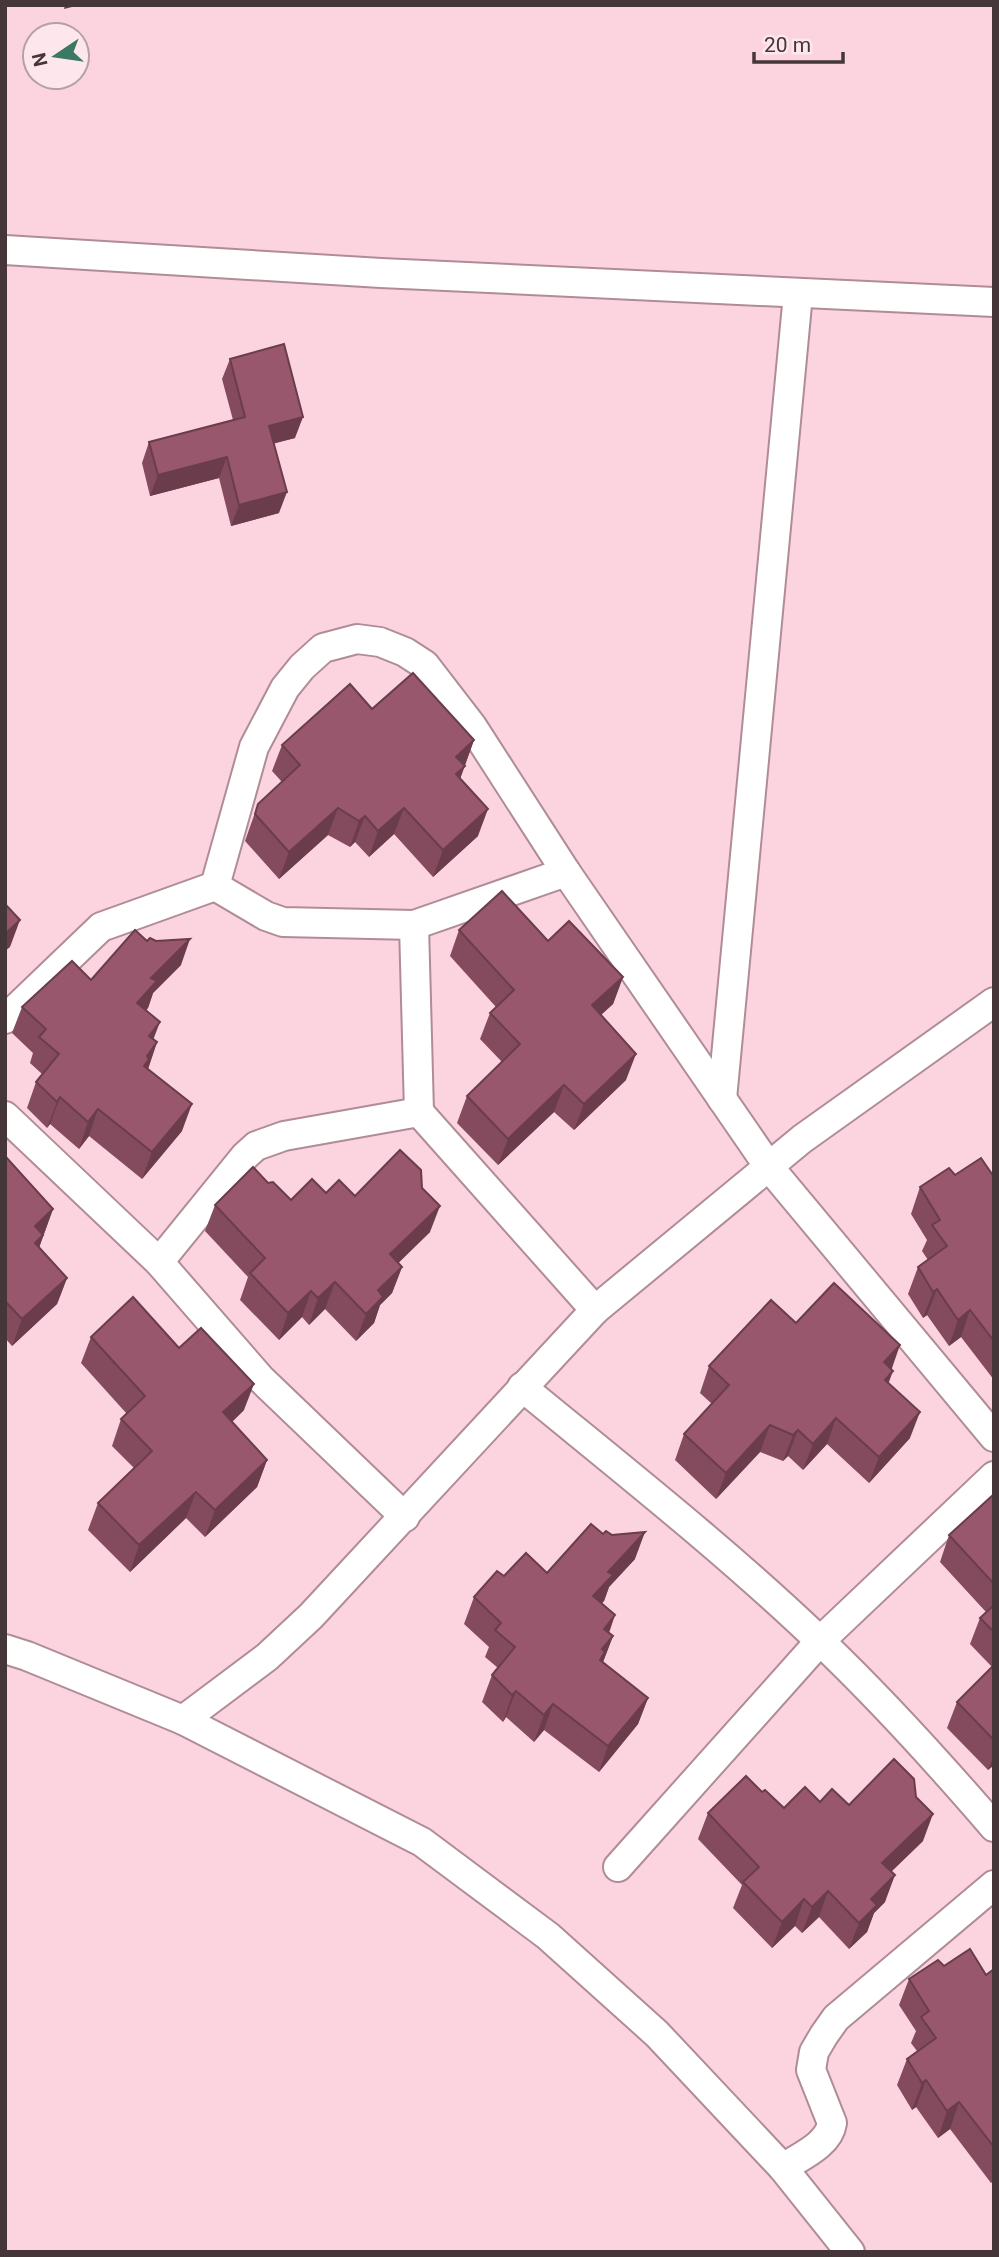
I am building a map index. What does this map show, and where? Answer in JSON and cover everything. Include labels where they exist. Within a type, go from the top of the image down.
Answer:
[{"type":"street","points":[[5,250],[381,273],[994,302]]},
{"type":"street","points":[[722,1099],[798,294]]},
{"type":"street","points":[[215,886],[254,747],[285,688],[302,667],[323,648],[357,639],[380,642],[405,652],[425,665],[472,726],[566,872],[769,1167],[994,1437]]},
{"type":"street","points":[[215,886],[265,916],[283,922],[414,925],[566,872]]},
{"type":"street","points":[[5,1019],[101,927],[215,886]]},
{"type":"street","points":[[414,925],[419,1112],[595,1310]]},
{"type":"street","points":[[183,1720],[267,1657],[311,1616],[595,1310],[802,1139],[994,1002]]},
{"type":"street","points":[[159,1262],[256,1146],[284,1136],[419,1112]]},
{"type":"street","points":[[5,1116],[159,1262],[260,1378],[405,1517]]},
{"type":"street","points":[[522,1387],[698,1531],[820,1641],[922,1744],[994,1827]]},
{"type":"street","points":[[618,1867],[820,1641],[994,1476]]},
{"type":"street","points":[[5,1649],[183,1720],[422,1842],[548,1936],[657,2034],[783,2168],[850,2252]]},
{"type":"street","points":[[783,2168],[824,2141],[831,2131],[832,2123],[813,2082],[811,2070],[814,2052],[836,2018],[994,1885]]},
{"type":"building","points":[[284,344],[303,417],[269,426],[287,492],[239,505],[227,457],[158,475],[149,442],[245,417],[230,359]]},
{"type":"building","points":[[413,673],[474,740],[456,757],[465,766],[456,774],[488,809],[443,850],[404,808],[378,831],[365,816],[359,821],[338,808],[289,852],[255,814],[258,804],[300,765],[282,745],[350,684],[372,709]]},
{"type":"building","points":[[502,891],[548,941],[569,921],[623,977],[592,1005],[636,1054],[584,1104],[564,1085],[508,1139],[467,1096],[520,1044],[490,1013],[514,990],[459,930]]},
{"type":"building","points":[[5,904],[20,920],[5,934]]},
{"type":"building","points":[[135,930],[147,941],[150,938],[156,941],[190,939],[151,978],[157,981],[137,1003],[160,1022],[149,1036],[157,1042],[147,1056],[149,1059],[144,1066],[192,1104],[152,1152],[98,1109],[88,1122],[60,1097],[57,1102],[36,1082],[59,1054],[39,1037],[46,1029],[22,1007],[72,961],[91,980]]},
{"type":"building","points":[[400,1150],[421,1170],[422,1188],[440,1206],[390,1254],[402,1267],[378,1290],[383,1297],[366,1314],[335,1282],[318,1298],[311,1291],[288,1313],[250,1273],[265,1258],[215,1205],[253,1167],[268,1183],[273,1182],[291,1200],[312,1179],[326,1193],[339,1180],[355,1196]]},
{"type":"building","points":[[5,1156],[53,1209],[35,1226],[43,1235],[35,1243],[67,1278],[22,1319],[5,1301]]},
{"type":"building","points":[[981,1158],[994,1177],[994,1341],[970,1310],[958,1320],[937,1289],[933,1292],[918,1267],[947,1246],[932,1225],[940,1220],[920,1187],[949,1168],[955,1175]]},
{"type":"building","points":[[834,1283],[900,1345],[884,1362],[893,1371],[885,1380],[920,1412],[879,1457],[836,1418],[813,1444],[798,1430],[793,1435],[770,1425],[726,1473],[684,1434],[729,1385],[709,1366],[771,1300],[796,1323]]},
{"type":"building","points":[[133,1297],[179,1348],[201,1328],[254,1384],[223,1412],[267,1460],[215,1510],[196,1492],[139,1545],[98,1503],[152,1451],[121,1419],[145,1396],[91,1337]]},
{"type":"building","points":[[992,1496],[994,1498],[994,1584],[949,1535]]},
{"type":"building","points":[[591,1524],[603,1534],[606,1531],[612,1535],[645,1532],[608,1572],[613,1575],[593,1596],[615,1615],[604,1629],[613,1636],[602,1649],[605,1652],[600,1660],[648,1698],[608,1746],[553,1704],[544,1715],[516,1691],[512,1695],[492,1675],[515,1647],[495,1630],[501,1623],[474,1597],[497,1571],[504,1576],[526,1553],[547,1573]]},
{"type":"building","points":[[994,1605],[994,1632],[980,1618]]},
{"type":"building","points":[[994,1665],[994,1740],[957,1702]]},
{"type":"building","points":[[894,1759],[914,1779],[916,1797],[933,1814],[882,1863],[895,1875],[871,1899],[877,1905],[859,1923],[828,1891],[812,1907],[804,1899],[782,1922],[743,1882],[759,1867],[708,1813],[746,1776],[784,1808],[805,1787],[820,1802],[832,1789],[849,1805]]},
{"type":"building","points":[[970,1949],[986,1975],[994,1969],[994,2147],[959,2102],[947,2111],[926,2080],[922,2083],[907,2059],[936,2038],[921,2017],[929,2011],[909,1979],[938,1960],[944,1966]]}]
